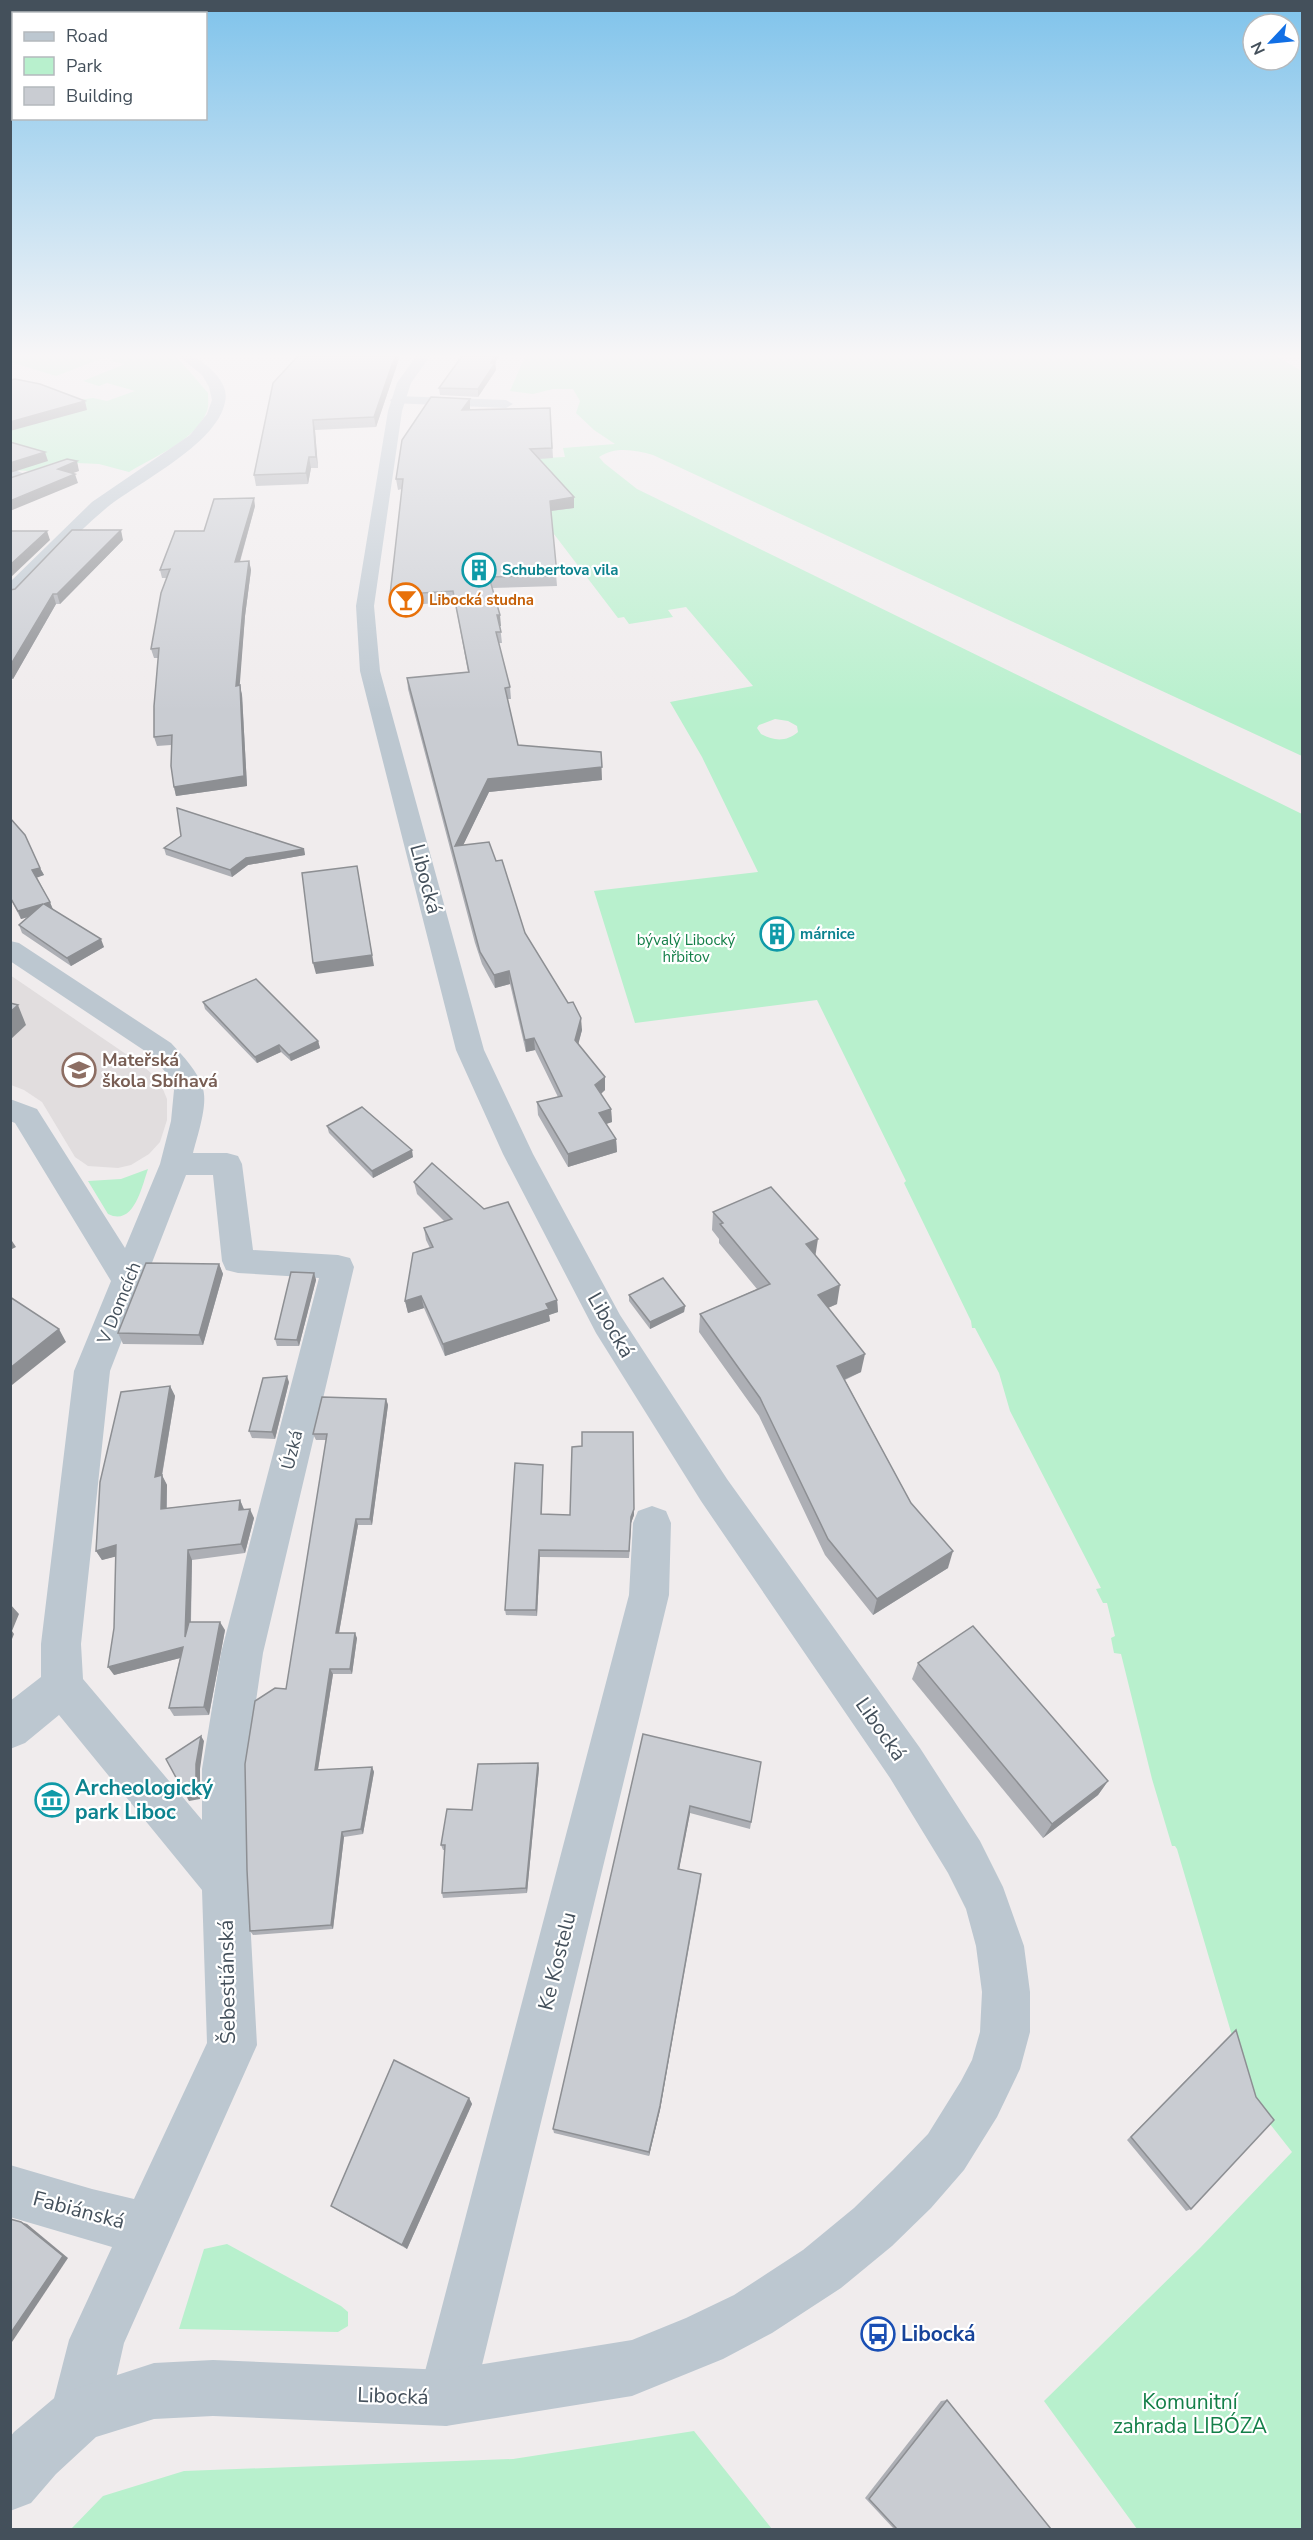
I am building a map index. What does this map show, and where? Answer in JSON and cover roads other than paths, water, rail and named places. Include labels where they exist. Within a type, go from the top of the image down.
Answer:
[{"type":"street","points":[[10,593],[99,506],[143,475]]},
{"type":"street","name":"Libocká","points":[[10,2482],[35,2453],[79,2414],[154,2391],[213,2388],[446,2398],[632,2368],[703,2339],[753,2314],[822,2270],[873,2227],[912,2189],[946,2152],[979,2099],[995,2069],[1005,2032],[1006,1992],[1000,1946],[987,1903],[964,1857],[905,1763],[714,1490],[608,1324],[518,1154],[470,1050],[370,671],[365,606],[385,475]]},
{"type":"street","name":"V Domcích","points":[[10,949],[161,1049],[179,1070],[189,1090],[186,1121],[175,1164],[92,1371],[61,1644],[62,1686]]},
{"type":"street","points":[[10,1109],[27,1116],[65,1182],[128,1280]]},
{"type":"street","name":"Úzká","points":[[175,1164],[227,1164],[238,1261],[338,1267],[242,1653],[224,1769],[225,1882]]},
{"type":"street","name":"Ke Kostelu","points":[[446,2398],[649,1595],[652,1523]]},
{"type":"street","points":[[10,1728],[62,1686],[225,1882]]},
{"type":"street","name":"Šebestiánská","points":[[79,2414],[97,2340],[232,2045],[225,1882]]},
{"type":"street","name":"Fabiánská","points":[[10,2191],[92,2216],[147,2228]]},
{"type":"place","name":"Schubertova vila","points":[[479,570]]},
{"type":"place","name":"Libocká studna","points":[[406,600]]},
{"type":"place","name":"márnice","points":[[777,934]]},
{"type":"place","name":"Mateřská škola Sbíhavá","points":[[79,1070]]},
{"type":"place","name":"Archeologický park Liboc","points":[[52,1800]]},
{"type":"place","name":"Libocká","points":[[878,2334]]},
{"type":"park label","name":"bývalý Libocký hřbitov","points":[[686,948]]},
{"type":"park label","name":"Komunitní zahrada LIBÓZA","points":[[1190,2414]]}]
